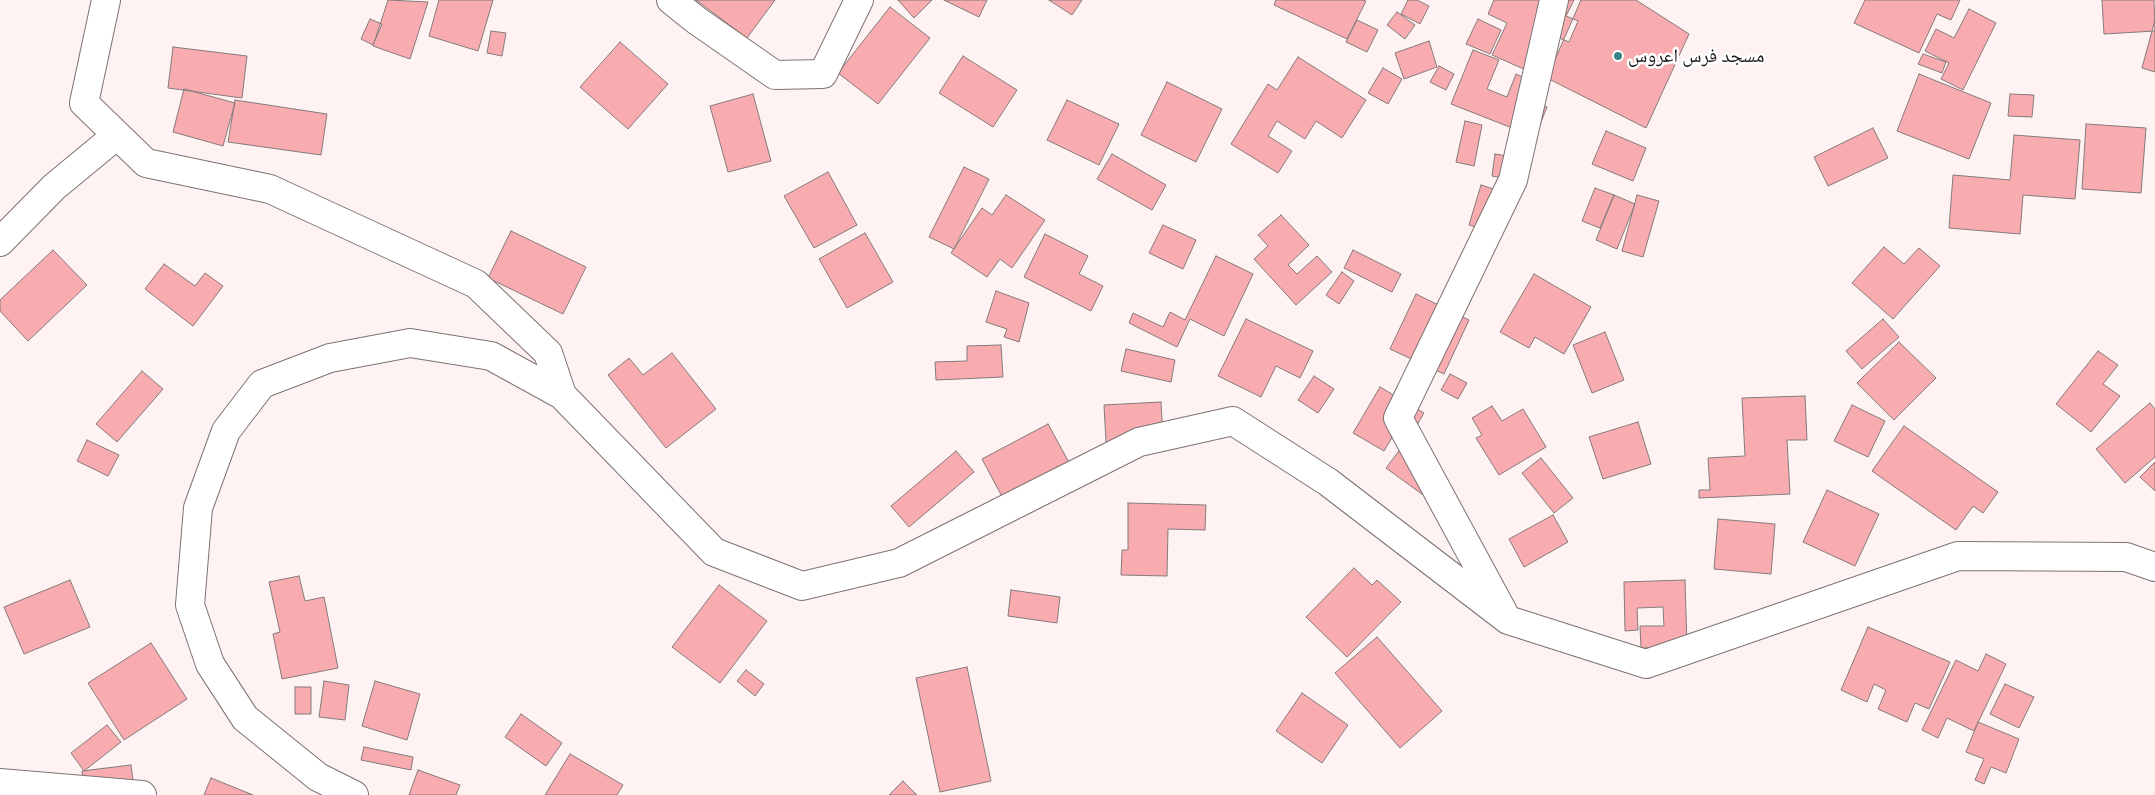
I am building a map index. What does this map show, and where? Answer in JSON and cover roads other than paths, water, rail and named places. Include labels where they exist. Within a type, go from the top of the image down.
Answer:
[{"type":"street","points":[[106,0],[84,103],[146,163],[270,189],[476,284],[548,353],[562,395]]},
{"type":"street","points":[[671,0],[696,20],[775,75],[823,74],[858,0]]},
{"type":"street","points":[[1508,620],[1398,418],[1513,180],[1554,0]]},
{"type":"street","points":[[0,242],[54,187],[117,135]]},
{"type":"street","points":[[354,795],[318,777],[245,718],[210,664],[190,605],[198,508],[226,431],[262,384],[330,358],[410,343],[491,356],[562,395],[714,552],[802,586],[899,563],[1139,442],[1233,422],[1328,482],[1508,620],[1646,664],[1958,556],[2126,558],[2155,567]]},
{"type":"street","points":[[0,783],[142,795]]},
{"type":"place","name":"مسجد فرس اعروس","points":[[1618,56]]}]
